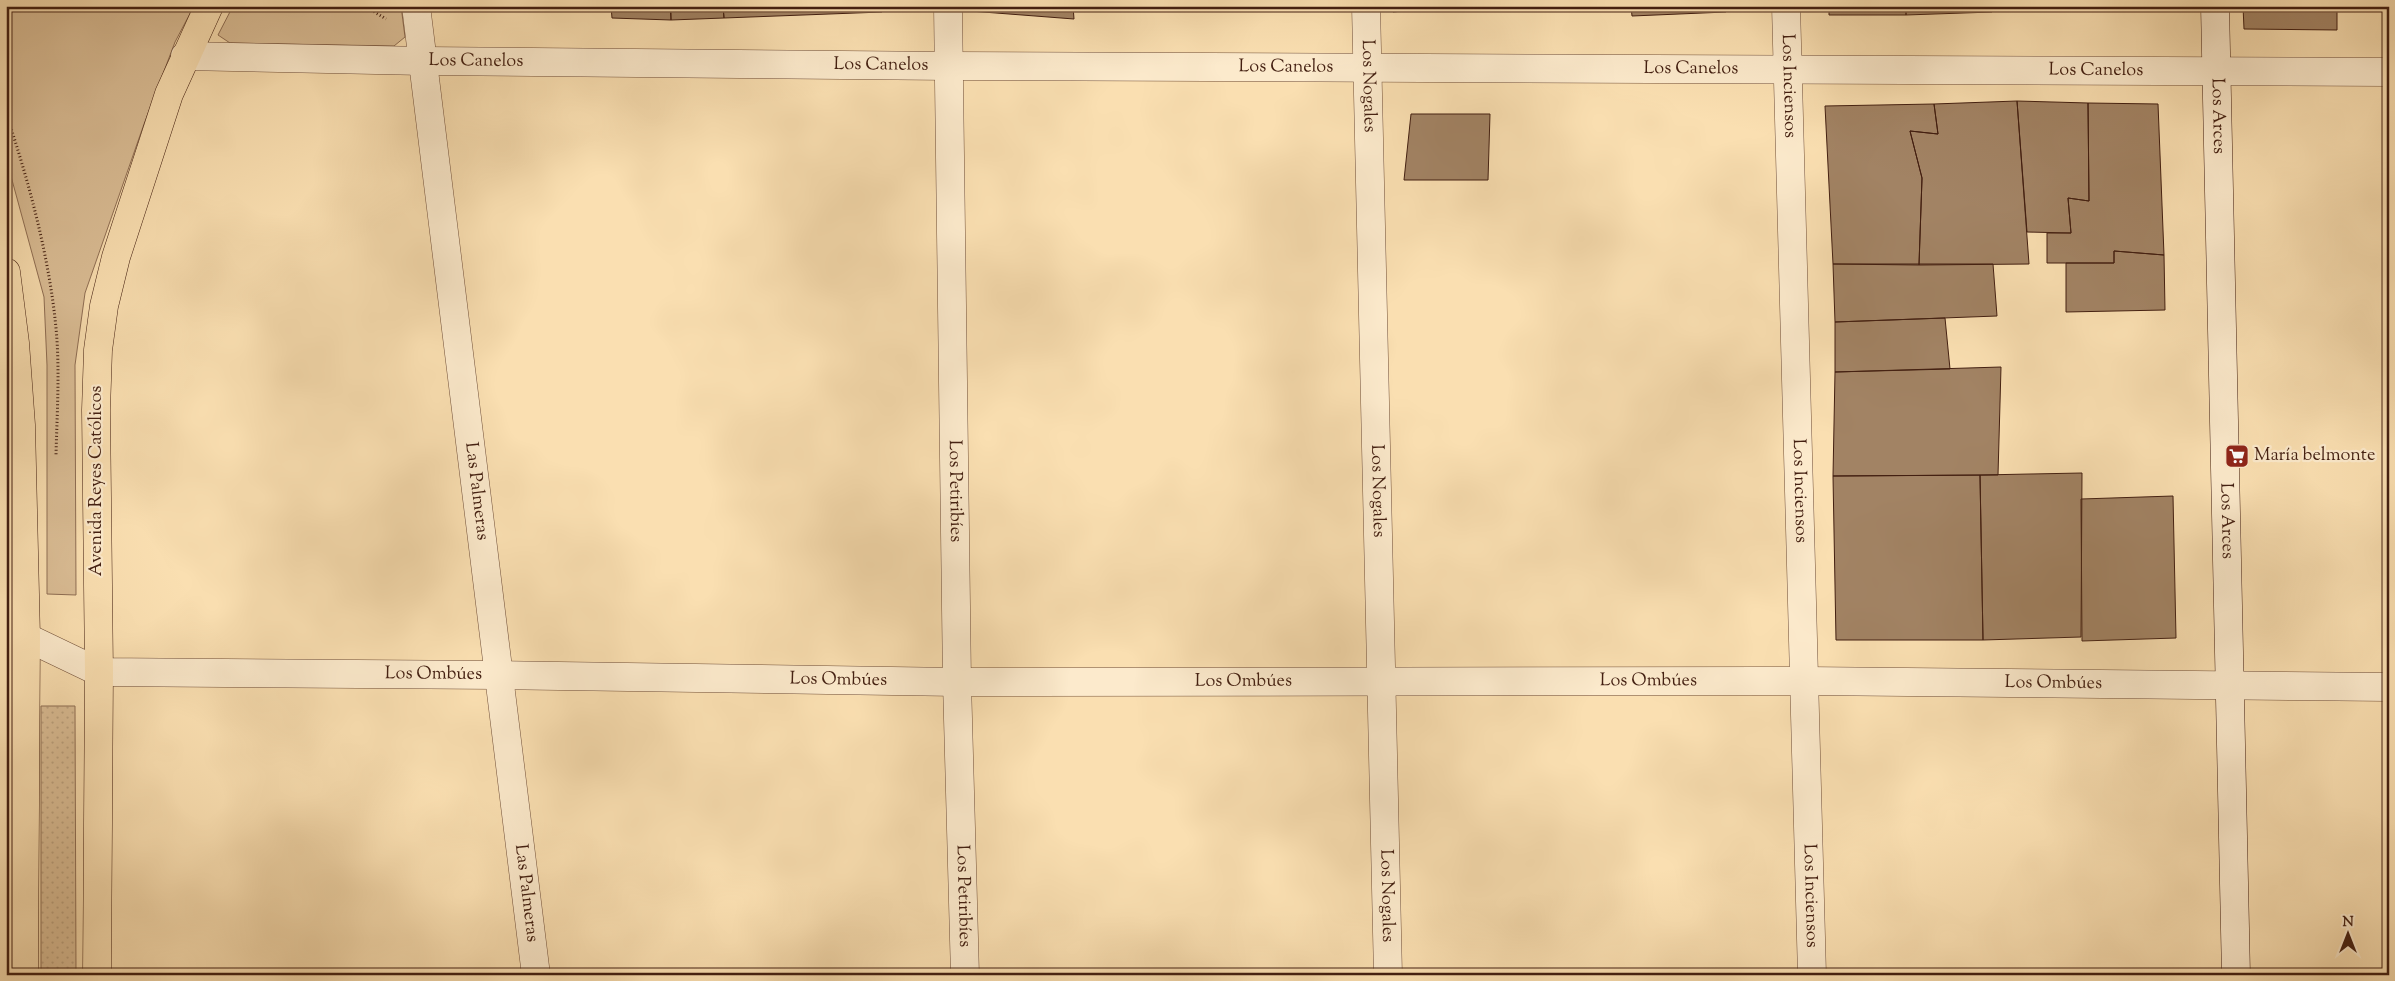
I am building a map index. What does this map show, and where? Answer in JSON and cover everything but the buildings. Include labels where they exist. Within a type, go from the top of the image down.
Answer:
[{"type":"main road","name":"Avenida Reyes Católicos","points":[[97,975],[99,672],[96,495],[98,350],[104,306],[116,257],[169,94],[184,56],[209,6]]},
{"type":"main road","points":[[6,272],[20,425],[16,629],[24,975]]},
{"type":"street","name":"Las Palmeras","points":[[416,6],[536,975]]},
{"type":"street","name":"Los Petiribíes","points":[[948,6],[957,682],[965,975]]},
{"type":"street","name":"Los Nogales","points":[[1366,6],[1388,975]]},
{"type":"street","name":"Los Inciensos","points":[[1786,6],[1806,681],[1812,975]]},
{"type":"street","name":"Los Arces","points":[[2215,6],[2236,975]]},
{"type":"street","name":"Los Canelos","points":[[184,56],[424,61],[950,66],[1367,66],[2389,72]]},
{"type":"street","points":[[16,629],[99,672]]},
{"type":"street","name":"Los Ombúes","points":[[99,672],[498,675],[957,682],[1806,681],[2389,687]]},
{"type":"path","points":[[365,6],[389,21]]},
{"type":"shaded area","points":[[6,6],[194,6],[175,42],[144,124],[85,293],[75,365],[76,595],[47,594],[47,365],[44,297],[6,158]]},
{"type":"shaded area","points":[[233,6],[401,6],[405,37],[394,46],[230,43],[218,35]]},
{"type":"shaded area","points":[[41,706],[75,706],[76,975],[41,975]]},
{"type":"place","name":"María belmonte","points":[[2237,456]]}]
